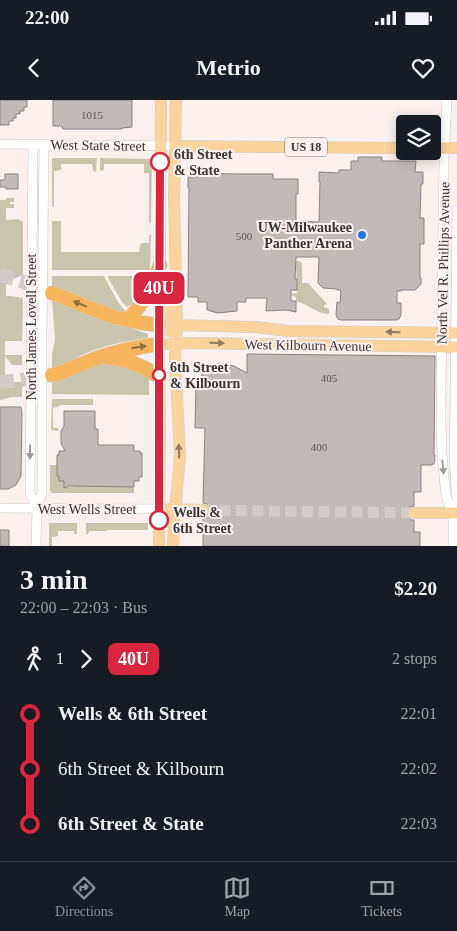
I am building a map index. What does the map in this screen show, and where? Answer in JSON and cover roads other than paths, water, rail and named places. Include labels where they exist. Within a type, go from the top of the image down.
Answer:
[{"type":"highway","points":[[128,320],[137,310],[160,265]]},
{"type":"highway","points":[[52,293],[113,317],[168,325]]},
{"type":"highway","points":[[52,375],[127,349],[159,344]]},
{"type":"highway","points":[[100,357],[125,360],[150,370],[159,377]]},
{"type":"main road","points":[[161,100],[160,265],[168,325],[171,336],[176,343],[175,361],[180,456],[173,546]]},
{"type":"main road","points":[[159,546],[159,344],[168,325],[176,100]]},
{"type":"main road","name":"West State Street","points":[[175,146],[396,148]]},
{"type":"main road","name":"West Kilbourn Avenue","points":[[168,325],[256,327],[288,331],[456,333]]},
{"type":"main road","name":"West Kilbourn Avenue","points":[[159,344],[311,344],[456,347]]},
{"type":"main road","name":"West Wells Street","points":[[160,509],[203,510]]},
{"type":"main road","points":[[414,513],[455,513]]},
{"type":"street","name":"North Vel R. Phillips Avenue","points":[[447,100],[451,148],[444,159],[440,439],[447,500],[455,513]]},
{"type":"street","name":"West State Street","points":[[0,144],[175,146]]},
{"type":"street","name":"North James Lovell Street","points":[[33,145],[30,493],[36,508],[36,546]]},
{"type":"street","name":"North James Lovell Street","points":[[36,508],[42,493],[44,145]]},
{"type":"street","name":"North Vel R. Phillips Avenue","points":[[453,546],[457,501],[454,455],[454,400],[457,210]]},
{"type":"street","points":[[311,331],[311,344]]},
{"type":"street","name":"West Wells Street","points":[[0,508],[160,509]]},
{"type":"tunnel","points":[[0,275],[45,290]]},
{"type":"tunnel","points":[[0,382],[52,375]]},
{"type":"tunnel","points":[[203,510],[414,513]]},
{"type":"place","name":"6th Street & State","points":[[160,162]]},
{"type":"place","name":"UW-Milwaukee Panther Arena","points":[[362,235]]},
{"type":"place","name":"6th Street & Kilbourn","points":[[159,375]]},
{"type":"place","name":"Wells & 6th Street","points":[[159,520]]}]
